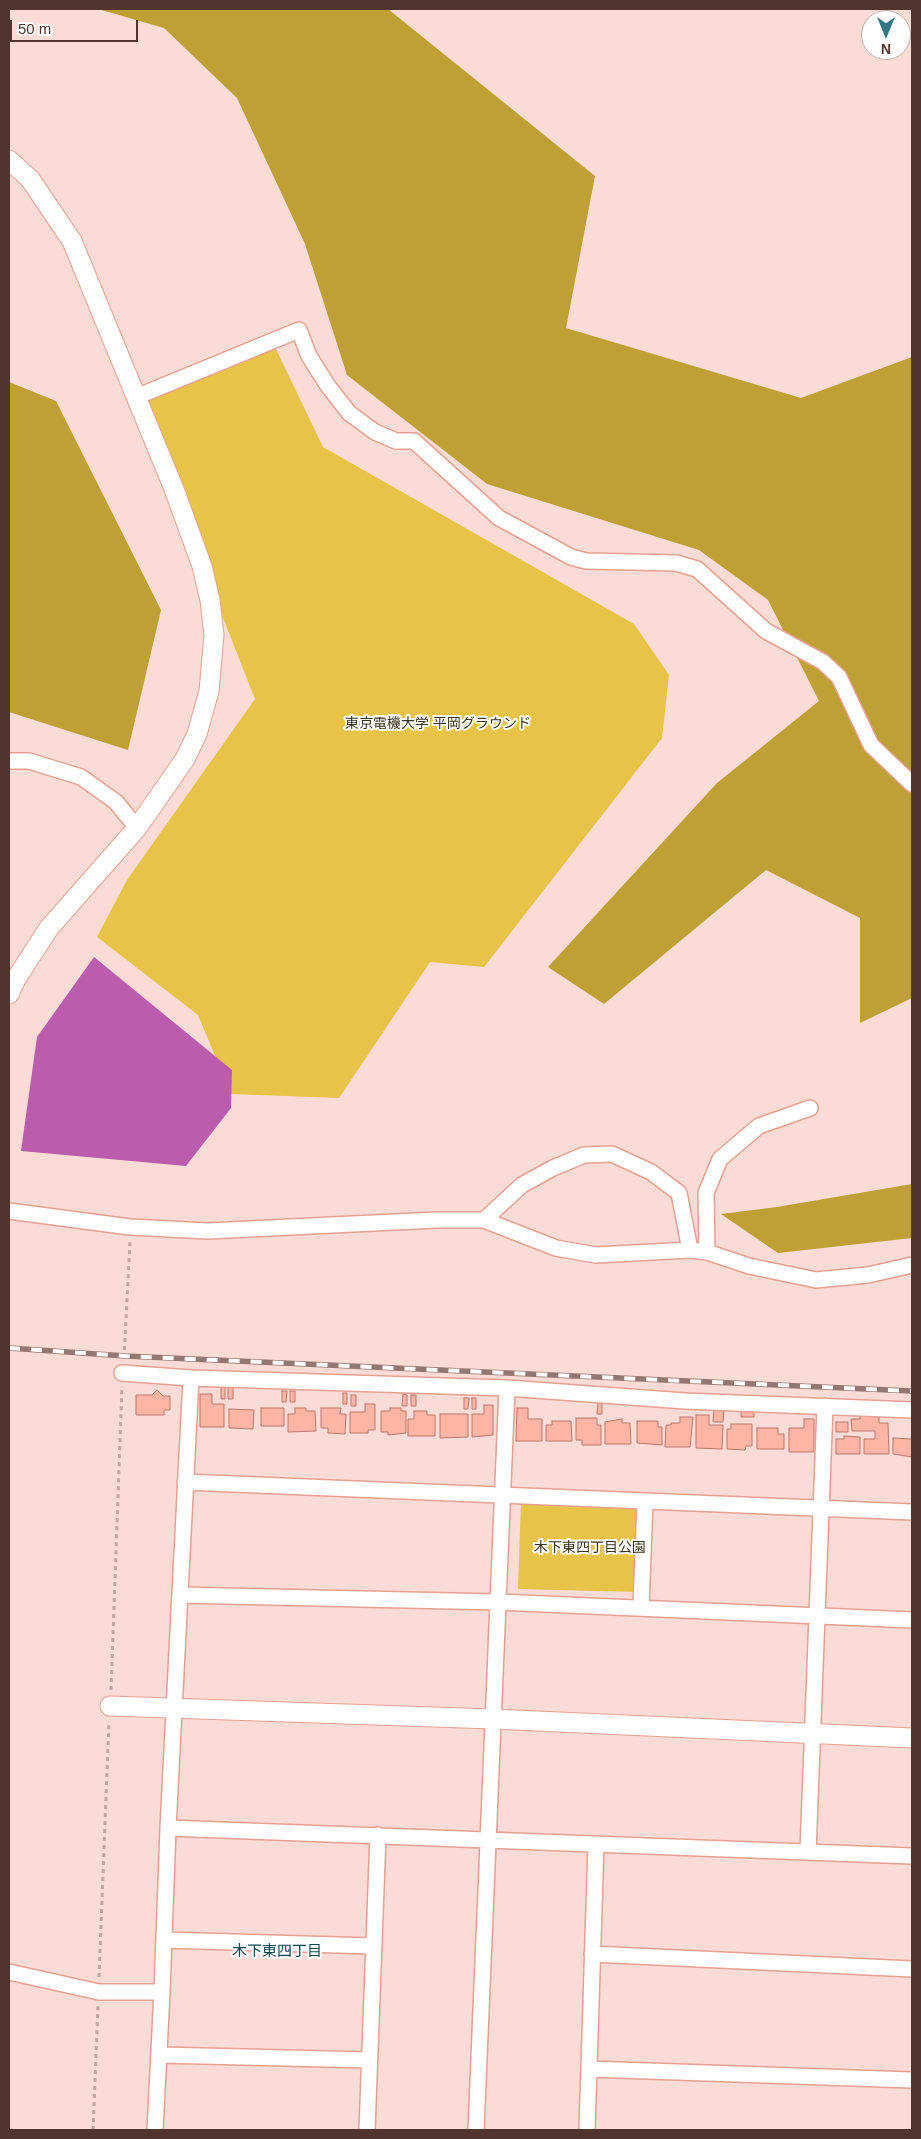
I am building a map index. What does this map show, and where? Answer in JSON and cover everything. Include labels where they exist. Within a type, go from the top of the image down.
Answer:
[{"type":"street","points":[[9,160],[30,179],[72,241],[174,489],[202,566],[210,600],[214,635],[209,691],[197,734],[175,777],[137,828],[49,928],[9,994]]},
{"type":"street","points":[[136,397],[300,330],[309,356],[328,386],[349,413],[375,432],[396,441],[414,441],[499,518],[571,557],[586,561],[676,563],[697,569],[766,631],[823,662],[840,677],[871,745],[912,784]]},
{"type":"street","points":[[9,762],[29,761],[81,777],[116,802],[137,828]]},
{"type":"street","points":[[707,1252],[706,1193],[720,1159],[759,1126],[810,1108]]},
{"type":"street","points":[[484,1220],[522,1185],[553,1168],[584,1155],[612,1154],[651,1172],[679,1193],[690,1250]]},
{"type":"street","points":[[9,1212],[130,1227],[208,1231],[436,1220],[484,1220],[556,1248],[596,1255],[690,1250],[707,1252],[749,1266],[816,1280],[868,1275],[912,1264]]},
{"type":"street","points":[[122,1373],[191,1378],[507,1388],[685,1400],[912,1410]]},
{"type":"street","points":[[155,2130],[191,1378]]},
{"type":"street","points":[[476,2130],[507,1388]]},
{"type":"street","points":[[808,1852],[825,1406]]},
{"type":"street","points":[[185,1482],[912,1512]]},
{"type":"street","points":[[641,1608],[645,1501]]},
{"type":"street","points":[[180,1595],[498,1602],[912,1620]]},
{"type":"street","points":[[110,1706],[493,1719],[912,1738]]},
{"type":"street","points":[[168,1828],[378,1835],[488,1842],[596,1844],[912,1856]]},
{"type":"street","points":[[367,2130],[378,1835]]},
{"type":"street","points":[[586,2130],[596,1844]]},
{"type":"street","points":[[164,1940],[374,1946]]},
{"type":"street","points":[[592,1954],[912,1969]]},
{"type":"street","points":[[9,1972],[99,1992],[162,1992]]},
{"type":"street","points":[[160,2055],[369,2060]]},
{"type":"street","points":[[589,2069],[912,2080]]},
{"type":"path","points":[[93,2130],[122,1373],[130,1227]]},
{"type":"green space","name":"東京電機大学 平岡グラウンド","points":[[272,341],[323,447],[634,624],[669,675],[662,738],[484,967],[430,962],[339,1098],[231,1094],[198,1015],[97,937],[127,880],[255,699],[136,397]]},
{"type":"green space","name":"木下東四丁目公園","points":[[521,1501],[642,1507],[636,1592],[518,1589]]},
{"type":"shaded area","points":[[98,9],[388,9],[595,176],[566,328],[801,398],[912,357],[912,998],[860,1023],[860,918],[766,870],[604,1004],[548,967],[717,783],[819,701],[768,600],[699,550],[487,484],[347,375],[305,244],[237,98],[164,28]]},
{"type":"shaded area","points":[[9,382],[56,401],[161,610],[128,750],[9,712]]},
{"type":"shaded area","points":[[94,957],[232,1070],[231,1108],[186,1166],[21,1151],[37,1037]]},
{"type":"shaded area","points":[[912,1184],[912,1238],[778,1253],[721,1214],[777,1207]]},
{"type":"building","points":[[221,1387],[225,1387],[225,1399],[221,1399]]},
{"type":"building","points":[[228,1387],[233,1387],[233,1399],[228,1399]]},
{"type":"building","points":[[157,1390],[163,1396],[170,1396],[170,1410],[164,1410],[164,1415],[136,1415],[136,1395],[152,1395]]},
{"type":"building","points":[[282,1391],[287,1391],[286,1402],[282,1402]]},
{"type":"building","points":[[290,1391],[295,1391],[295,1402],[290,1402]]},
{"type":"building","points":[[343,1393],[347,1393],[347,1404],[343,1404]]},
{"type":"building","points":[[200,1394],[212,1394],[212,1404],[224,1404],[224,1427],[200,1427]]},
{"type":"building","points":[[403,1394],[407,1395],[407,1406],[402,1406]]},
{"type":"building","points":[[351,1395],[356,1395],[356,1406],[351,1406]]},
{"type":"building","points":[[411,1395],[416,1395],[416,1406],[411,1406]]},
{"type":"building","points":[[464,1398],[469,1398],[468,1409],[464,1409]]},
{"type":"building","points":[[472,1398],[476,1398],[476,1409],[472,1409]]},
{"type":"building","points":[[598,1403],[602,1403],[602,1414],[597,1414]]},
{"type":"building","points":[[365,1404],[375,1404],[375,1430],[368,1430],[368,1433],[350,1433],[350,1412],[365,1412]]},
{"type":"building","points":[[484,1405],[493,1405],[493,1435],[472,1437],[472,1414],[484,1414]]},
{"type":"building","points":[[261,1408],[284,1408],[284,1426],[261,1426]]},
{"type":"building","points":[[295,1408],[306,1408],[306,1411],[315,1411],[316,1431],[288,1432],[288,1414],[295,1414]]},
{"type":"building","points":[[321,1408],[341,1408],[340,1414],[346,1414],[345,1434],[328,1433],[328,1428],[321,1428]]},
{"type":"building","points":[[390,1408],[401,1408],[401,1411],[406,1411],[406,1433],[388,1435],[388,1432],[381,1432],[381,1411],[390,1411]]},
{"type":"building","points":[[517,1408],[528,1408],[528,1419],[542,1419],[542,1441],[516,1441]]},
{"type":"building","points":[[714,1408],[724,1408],[723,1422],[713,1422]]},
{"type":"building","points":[[229,1409],[254,1410],[253,1429],[229,1428]]},
{"type":"building","points":[[741,1410],[754,1410],[754,1417],[741,1417]]},
{"type":"building","points":[[414,1411],[427,1411],[427,1415],[435,1415],[435,1436],[408,1436],[408,1419],[414,1419]]},
{"type":"building","points":[[440,1414],[468,1414],[468,1437],[440,1438]]},
{"type":"building","points":[[696,1415],[709,1415],[709,1425],[723,1425],[722,1449],[696,1448]]},
{"type":"building","points":[[860,1416],[879,1416],[879,1423],[888,1423],[889,1454],[864,1454],[864,1439],[875,1439],[875,1431],[852,1431],[851,1419],[860,1419]]},
{"type":"building","points":[[680,1417],[693,1417],[690,1447],[665,1447],[666,1425],[680,1423]]},
{"type":"building","points":[[576,1418],[597,1418],[597,1425],[601,1425],[601,1445],[582,1445],[582,1440],[576,1440]]},
{"type":"building","points":[[622,1419],[622,1423],[630,1423],[631,1444],[605,1444],[605,1422]]},
{"type":"building","points":[[804,1419],[814,1419],[814,1452],[789,1452],[789,1428],[804,1428]]},
{"type":"building","points":[[552,1421],[571,1421],[572,1441],[546,1441],[546,1425],[552,1425]]},
{"type":"building","points":[[637,1421],[658,1421],[658,1427],[662,1427],[662,1445],[637,1443]]},
{"type":"building","points":[[836,1422],[848,1422],[848,1432],[836,1432]]},
{"type":"building","points":[[731,1424],[752,1424],[752,1446],[746,1446],[745,1450],[727,1449],[727,1429],[731,1429]]},
{"type":"building","points":[[757,1428],[778,1428],[778,1434],[784,1434],[784,1449],[757,1449]]},
{"type":"building","points":[[844,1436],[860,1437],[860,1454],[836,1454],[836,1439],[844,1439]]},
{"type":"building","points":[[893,1438],[912,1439],[912,1457],[893,1454]]},
{"type":"railway","points":[[9,1348],[125,1356],[912,1391]]},
{"type":"district","name":"木下東四丁目","points":[[277,1952]]}]
